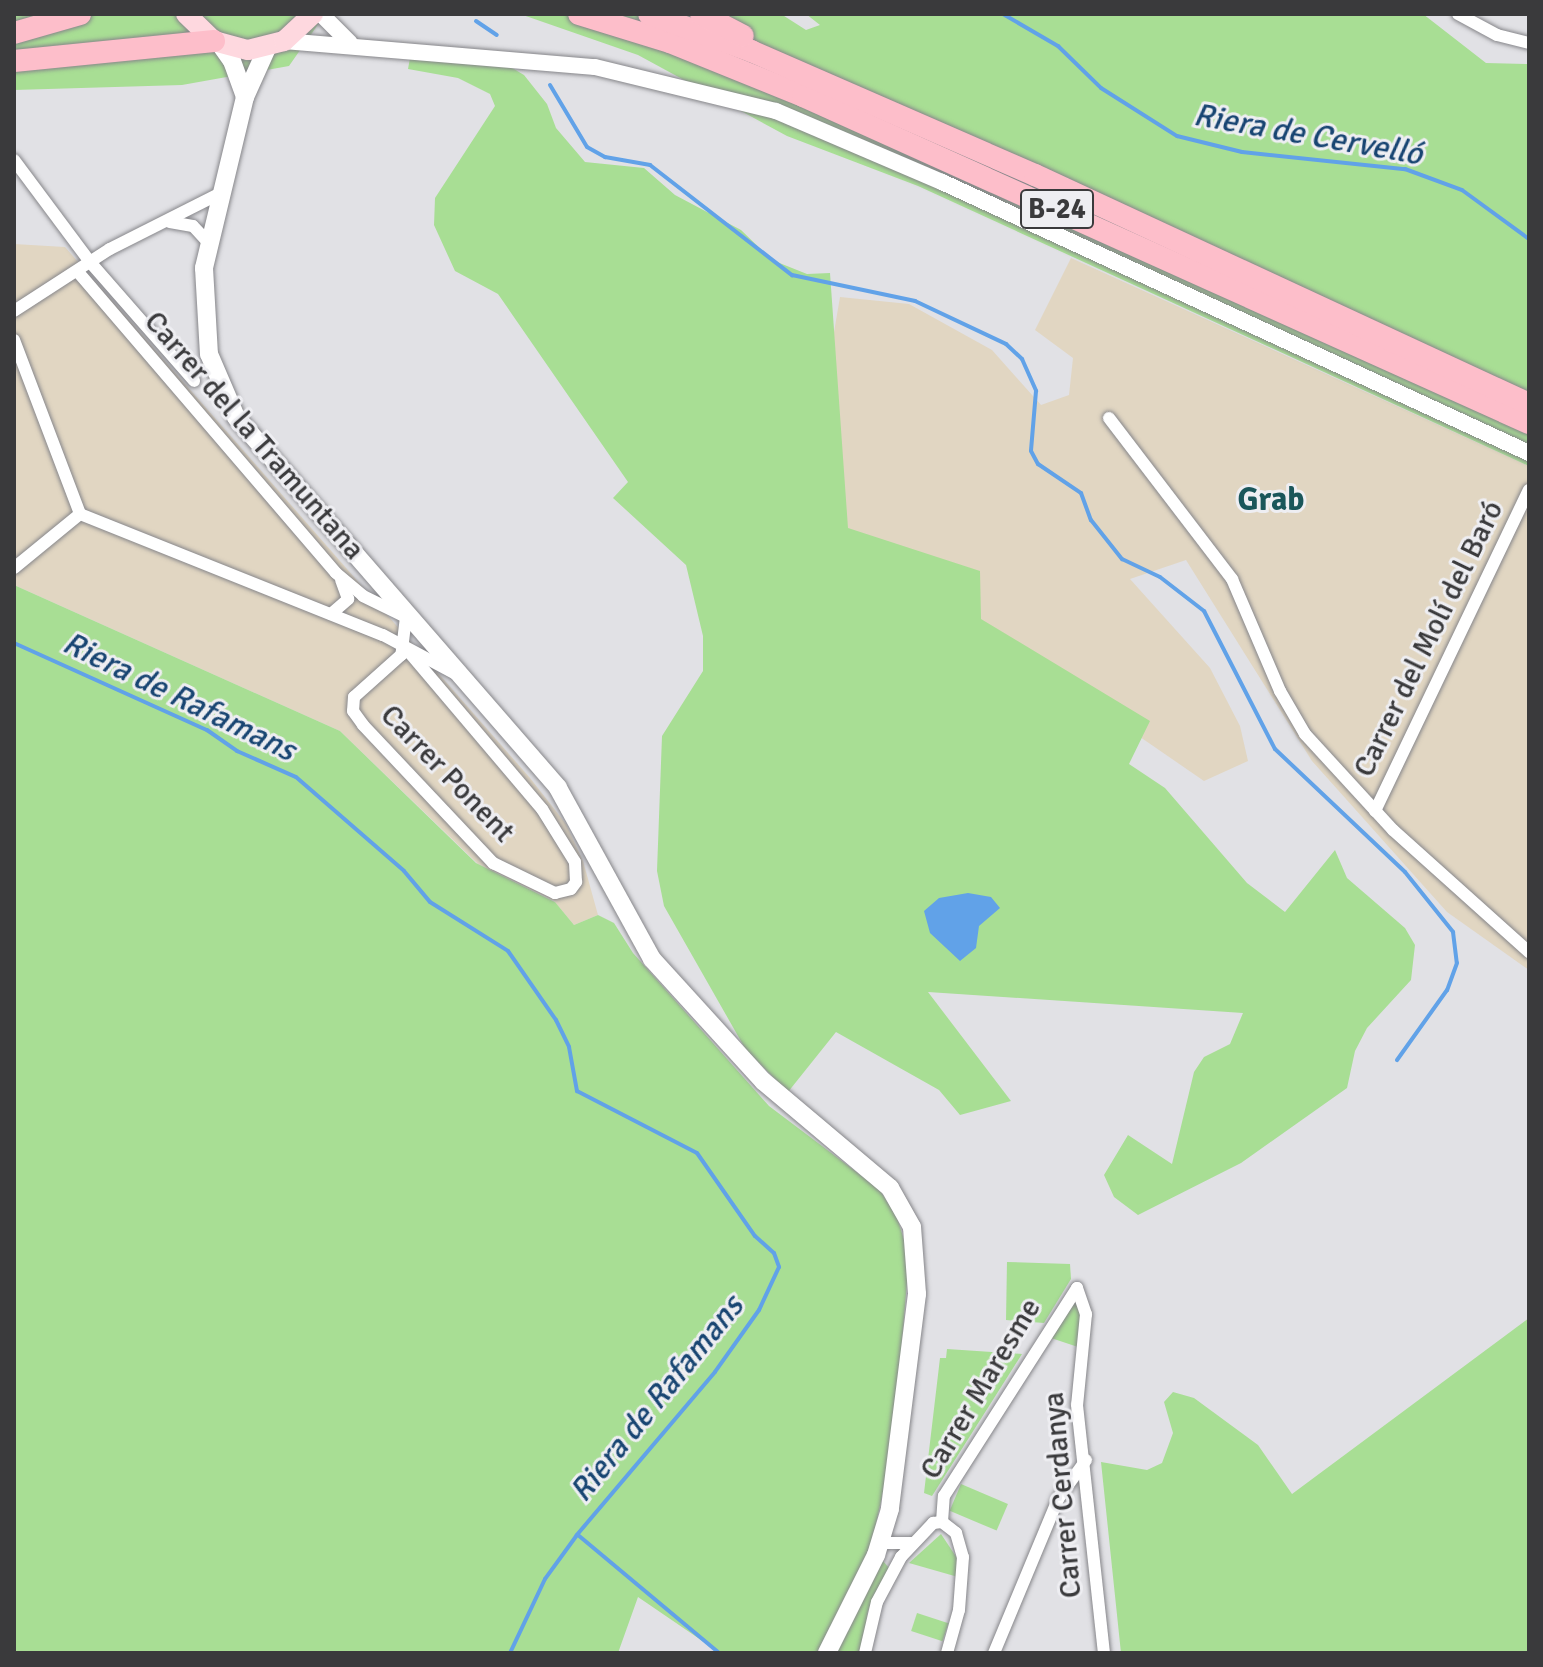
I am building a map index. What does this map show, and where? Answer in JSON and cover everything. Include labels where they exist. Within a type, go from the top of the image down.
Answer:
[{"type":"highway","points":[[14,33],[80,14]]},
{"type":"highway","name":"B-24","points":[[579,14],[670,42],[803,96],[1529,423]]},
{"type":"highway","name":"B-24","points":[[649,14],[838,90],[1529,404]]},
{"type":"highway","points":[[701,14],[838,90]]},
{"type":"highway","points":[[14,61],[217,42]]},
{"type":"main road","points":[[186,14],[217,42],[240,76],[245,97]]},
{"type":"main road","points":[[313,14],[275,44],[245,97],[208,242],[205,325],[217,377],[236,417],[567,801],[652,959],[763,1081],[870,1169],[905,1209],[916,1242],[917,1294],[893,1490],[878,1549],[827,1653]]},
{"type":"main road","points":[[217,42],[275,44]]},
{"type":"street","points":[[321,14],[331,29],[352,44]]},
{"type":"street","points":[[1458,14],[1497,35],[1529,43]]},
{"type":"street","points":[[275,44],[352,44],[595,67],[681,84],[776,111],[969,194],[1529,453]]},
{"type":"street","points":[[14,160],[90,262],[194,381]]},
{"type":"street","points":[[14,311],[90,262],[221,193]]},
{"type":"street","points":[[163,223],[193,226],[208,242]]},
{"type":"street","name":"Carrer del la Tramuntana","points":[[78,272],[336,573],[363,596],[406,617]]},
{"type":"street","points":[[14,340],[80,514],[14,568]]},
{"type":"street","points":[[1109,418],[1232,579],[1299,726],[1375,811],[1529,952]]},
{"type":"street","name":"Carrer del Molí del Baró","points":[[1375,811],[1529,490]]},
{"type":"street","name":"Carrer Ponent","points":[[80,514],[331,614],[404,646],[461,677]]},
{"type":"street","points":[[331,614],[348,599],[336,573]]},
{"type":"street","points":[[404,646],[406,617]]},
{"type":"street","name":"Carrer Ponent","points":[[404,646],[542,809],[575,862],[571,889],[555,893],[493,863],[353,711],[354,697],[401,655],[404,646]]},
{"type":"street","name":"Carrer Cerdanya","points":[[1077,1288],[1086,1314],[1076,1392],[1086,1460],[1104,1653]]},
{"type":"street","name":"Carrer Maresme","points":[[942,1522],[944,1496],[1077,1288]]},
{"type":"street","points":[[994,1653],[1058,1499],[1086,1460]]},
{"type":"street","points":[[865,1653],[877,1602],[898,1562],[912,1543],[942,1522],[956,1533],[963,1557],[959,1610],[947,1653]]},
{"type":"street","points":[[878,1549],[912,1543]]},
{"type":"street","points":[[878,1549],[898,1562]]},
{"type":"shaded area","points":[[14,244],[65,247],[530,778],[566,824],[583,861],[598,915],[574,925],[554,901],[478,864],[340,731],[14,585]]},
{"type":"shaded area","points":[[1071,258],[1529,466],[1529,970],[1447,912],[1312,761],[1186,560],[1130,579],[1210,668],[1240,726],[1248,761],[1204,781],[835,527],[826,379],[840,297],[909,304],[992,350],[1041,405],[1069,395],[1073,358],[1035,330]]},
{"type":"green space","points":[[14,14],[333,14],[319,23],[289,66],[182,85],[14,90]]},
{"type":"green space","points":[[520,14],[781,14],[806,30],[820,25],[806,14],[1423,14],[1486,63],[1529,64],[1529,466],[918,186],[787,136],[638,55]]},
{"type":"green space","points":[[410,58],[507,65],[524,75],[547,104],[556,128],[585,162],[644,168],[675,195],[741,230],[772,260],[807,274],[830,273],[848,528],[980,571],[981,619],[1150,721],[1129,764],[1165,788],[1247,883],[1285,912],[1335,850],[1347,878],[1405,928],[1415,945],[1411,980],[1367,1028],[1355,1051],[1347,1088],[1241,1163],[1138,1215],[1114,1197],[1104,1175],[1128,1135],[1172,1164],[1194,1072],[1204,1057],[1230,1044],[1243,1013],[928,992],[1011,1101],[960,1115],[939,1090],[836,1032],[788,1092],[746,1050],[664,906],[657,871],[662,736],[703,671],[703,636],[686,565],[613,498],[628,482],[498,294],[455,271],[434,225],[435,198],[495,106],[490,94],[458,78],[408,69]]},
{"type":"green space","points":[[14,585],[340,731],[476,863],[555,902],[574,925],[598,915],[614,923],[633,953],[769,1106],[879,1189],[897,1217],[909,1257],[894,1441],[871,1547],[889,1568],[868,1611],[861,1653],[720,1653],[638,1597],[618,1653],[14,1653]]},
{"type":"green space","points":[[1007,1262],[1070,1264],[1071,1279],[1044,1323],[1006,1320]]},
{"type":"green space","points":[[1075,1301],[1081,1314],[1078,1347],[1051,1338]]},
{"type":"green space","points":[[1529,1318],[1529,1653],[1121,1653],[1101,1462],[1147,1470],[1162,1463],[1173,1433],[1164,1402],[1173,1392],[1194,1398],[1258,1445],[1292,1494]]},
{"type":"green space","points":[[947,1349],[1022,1354],[932,1496],[924,1493],[940,1358],[946,1358]]},
{"type":"green space","points":[[961,1484],[1008,1504],[997,1531],[950,1511]]},
{"type":"green space","points":[[941,1534],[957,1558],[958,1577],[909,1563]]},
{"type":"green space","points":[[917,1613],[948,1623],[943,1641],[911,1631]]},
{"type":"water","points":[[968,893],[991,897],[1000,908],[979,926],[976,948],[960,961],[930,933],[924,911],[939,898]]},
{"type":"waterway","name":"Riera de Cervelló","points":[[1003,14],[1058,46],[1101,88],[1177,136],[1242,152],[1405,169],[1462,190],[1529,239]]},
{"type":"waterway","points":[[476,21],[497,35]]},
{"type":"waterway","points":[[550,85],[587,147],[605,157],[650,165],[792,275],[915,301],[1006,344],[1022,359],[1036,391],[1031,451],[1038,464],[1081,493],[1091,520],[1122,559],[1160,577],[1204,611],[1275,749],[1405,872],[1453,932],[1457,963],[1447,990],[1397,1060]]},
{"type":"waterway","name":"Riera de Rafamans","points":[[14,643],[207,730],[237,751],[296,777],[404,871],[430,902],[508,951],[556,1020],[569,1047],[577,1091],[697,1153],[755,1236],[774,1253],[779,1267],[759,1310],[715,1372],[577,1535],[545,1579],[510,1653]]},
{"type":"waterway","points":[[578,1535],[719,1653]]},
{"type":"district","name":"Grab","points":[[1271,500]]}]
